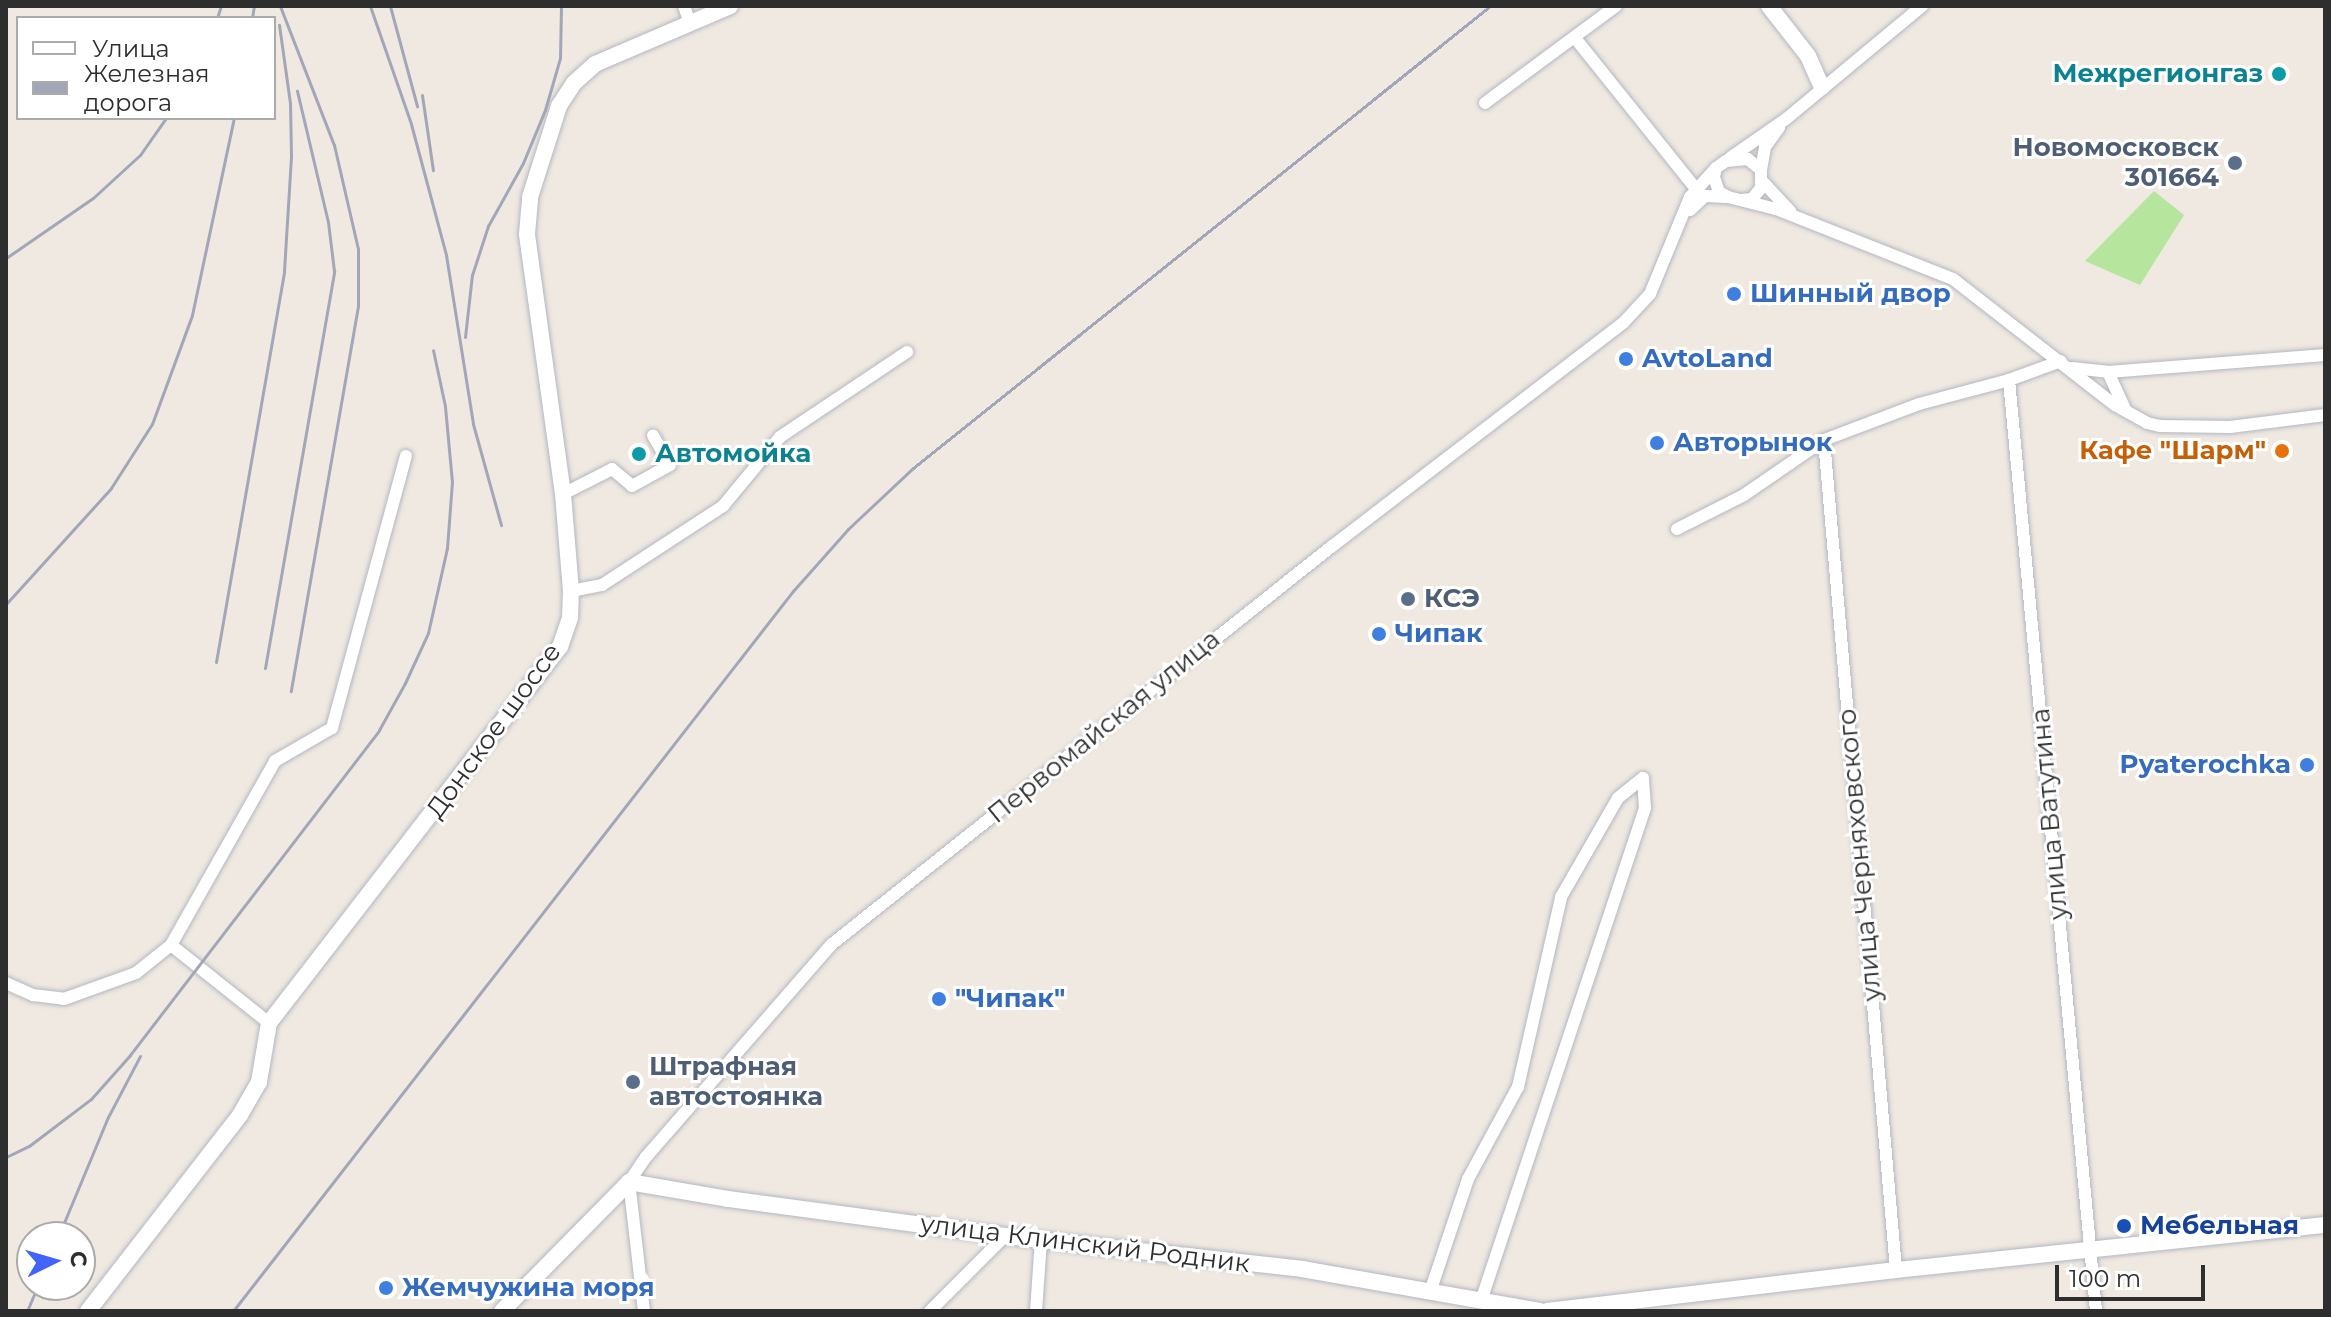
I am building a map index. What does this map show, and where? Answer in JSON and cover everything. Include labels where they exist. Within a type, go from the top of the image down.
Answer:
[{"type":"main road","name":"Донское шоссе","points":[[88,1311],[240,1115],[259,1082],[269,1023],[560,647],[570,618],[571,591],[563,494],[527,234],[530,197],[559,106],[574,83],[595,64],[730,6]]},
{"type":"main road","points":[[1769,6],[1808,56],[1822,87]]},
{"type":"main road","name":"улица Клинский Родник","points":[[629,1182],[728,1199],[1005,1236],[1302,1269],[1430,1292],[1475,1304],[1539,1311]]},
{"type":"main road","name":"Первомайская улица","points":[[502,1311],[629,1182]]},
{"type":"main road","points":[[1547,1311],[1896,1270],[2325,1225]]},
{"type":"street","points":[[684,6],[690,23]]},
{"type":"street","points":[[1485,103],[1616,6]]},
{"type":"street","name":"Первомайская улица","points":[[629,1182],[646,1157],[832,944],[1331,547],[1624,322],[1650,294],[1696,189],[1721,164],[1786,119],[1922,6]]},
{"type":"street","points":[[1575,38],[1696,189]]},
{"type":"street","points":[[1786,119],[1765,147],[1762,176],[1752,199],[1735,199],[1715,187],[1721,164],[1748,159],[1762,176],[1798,219]]},
{"type":"street","points":[[1676,234],[1699,200],[1715,194],[1776,209],[1953,279],[2132,416],[2160,426],[2230,427],[2325,415]]},
{"type":"street","points":[[571,591],[602,585],[723,506],[780,437],[907,352]]},
{"type":"street","points":[[1677,529],[1744,495],[1824,440],[1919,404],[2065,364],[2108,372],[2325,355]]},
{"type":"street","points":[[2108,372],[2120,402],[2132,416]]},
{"type":"street","name":"улица Ватутина","points":[[2009,380],[2096,1311]]},
{"type":"street","points":[[563,494],[612,469],[632,486],[670,465],[653,435]]},
{"type":"street","name":"улица Черняховского","points":[[1824,440],[1896,1270]]},
{"type":"street","points":[[6,983],[33,995],[64,999],[136,973],[171,945],[275,761],[332,728],[406,456]]},
{"type":"street","points":[[1430,1292],[1468,1179],[1518,1087],[1561,897],[1618,798],[1643,778],[1645,808],[1475,1304]]},
{"type":"street","points":[[171,945],[269,1023]]},
{"type":"street","points":[[629,1182],[644,1311]]},
{"type":"street","points":[[930,1311],[1005,1236]]},
{"type":"street","points":[[1036,1311],[1041,1240]]},
{"type":"green space","points":[[2154,191],[2184,215],[2140,285],[2085,261]]},
{"type":"railway","points":[[218,16],[221,6]]},
{"type":"railway","points":[[252,16],[254,6]]},
{"type":"railway","points":[[280,6],[334,145],[358,249],[358,306],[291,691]]},
{"type":"railway","points":[[370,6],[411,124],[446,255],[473,424],[501,525]]},
{"type":"railway","points":[[390,6],[417,106]]},
{"type":"railway","points":[[465,337],[472,275],[488,226],[523,163],[545,110],[560,58],[561,6]]},
{"type":"railway","points":[[233,1311],[793,591],[848,529],[913,468],[1490,6]]},
{"type":"railway","points":[[216,662],[284,271],[291,155],[290,103],[279,25]]},
{"type":"railway","points":[[265,668],[334,271],[328,222],[297,91]]},
{"type":"railway","points":[[422,95],[433,170]]},
{"type":"railway","points":[[6,258],[93,198],[140,155],[165,120]]},
{"type":"railway","points":[[6,604],[111,488],[152,424],[192,315],[234,120]]},
{"type":"railway","points":[[6,1157],[29,1146],[91,1099],[130,1055],[379,730],[405,683],[428,633],[447,548],[452,482],[445,406],[433,350]]},
{"type":"railway","points":[[65,1221],[108,1117],[140,1056]]},
{"type":"railway","points":[[27,1311],[31,1301]]},
{"type":"place","name":"Межрегионгаз","points":[[2279,74]]},
{"type":"place","name":"Новомосковск 301664","points":[[2235,163]]},
{"type":"place","name":"Шинный двор","points":[[1734,294]]},
{"type":"place","name":"AvtoLand","points":[[1626,359]]},
{"type":"place","name":"Авторынок","points":[[1657,443]]},
{"type":"place","name":"Кафе \"Шарм\"","points":[[2282,451]]},
{"type":"place","name":"Автомойка","points":[[639,454]]},
{"type":"place","name":"КСЭ","points":[[1408,599]]},
{"type":"place","name":"Чипак","points":[[1379,634]]},
{"type":"place","name":"Pyaterochka","points":[[2307,765]]},
{"type":"place","name":"\"Чипак\"","points":[[939,999]]},
{"type":"place","name":"Штрафная автостоянка","points":[[633,1082]]},
{"type":"place","name":"Мебельная","points":[[2124,1226]]},
{"type":"place","name":"Жемчужина моря","points":[[386,1288]]}]
